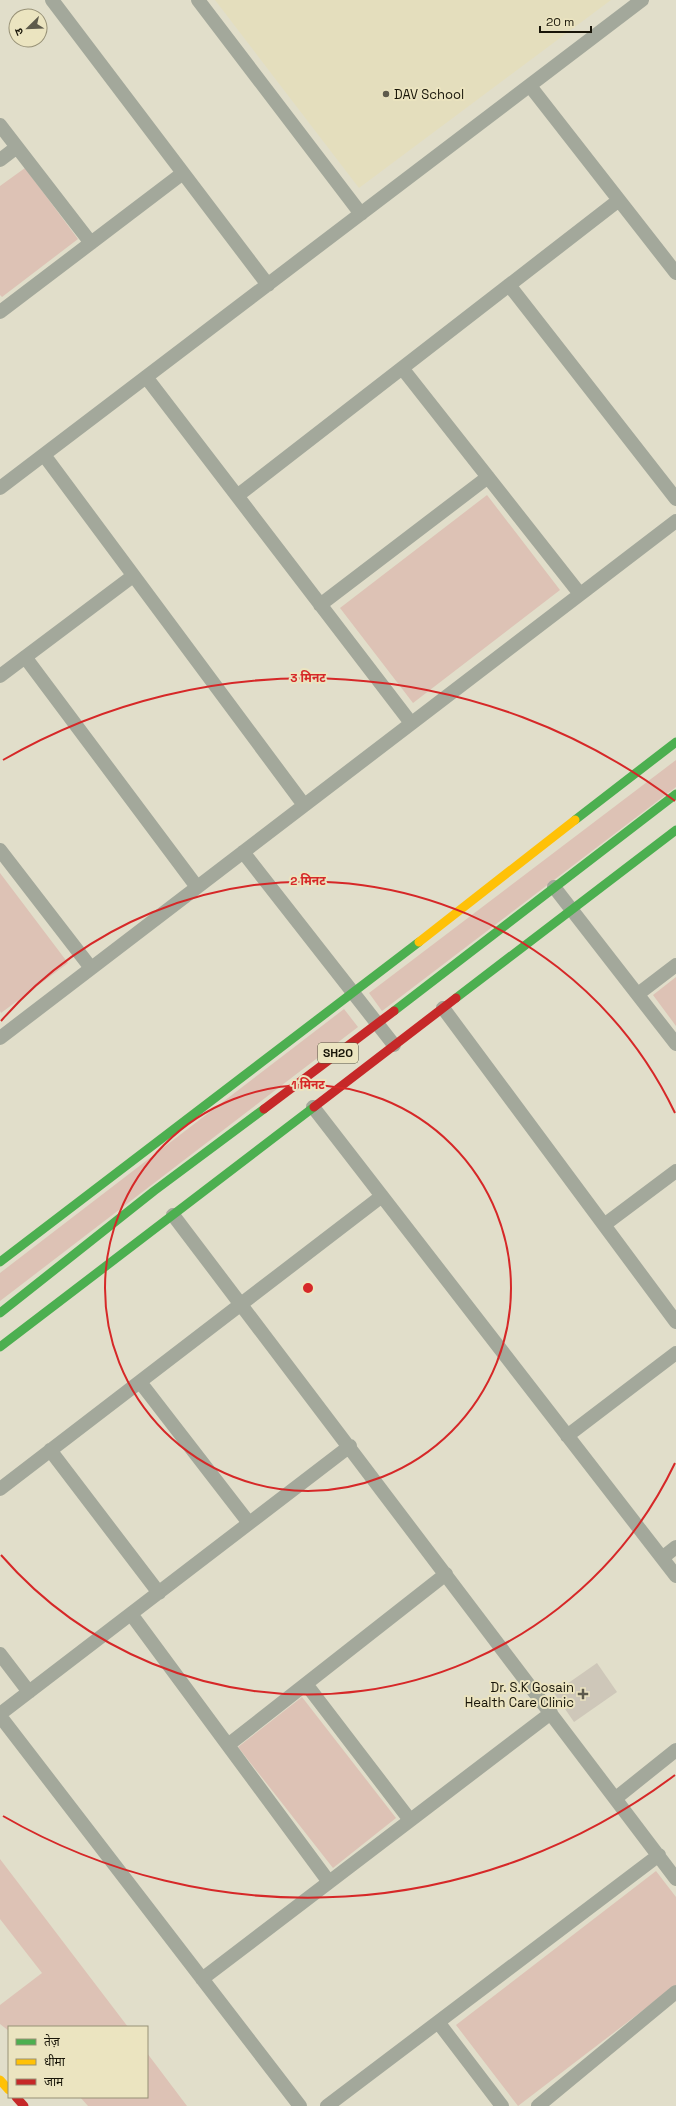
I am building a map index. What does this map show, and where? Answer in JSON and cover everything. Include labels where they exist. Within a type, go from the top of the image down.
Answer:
[{"type":"main road","points":[[0,1262],[354,993],[676,742]]},
{"type":"main road","name":"SH20","points":[[0,1313],[154,1191],[376,1024],[676,794]]},
{"type":"main road","name":"SH20","points":[[0,1347],[676,830]]},
{"type":"main road","points":[[0,2080],[8,2089]]},
{"type":"main road","points":[[17,2098],[24,2106]]},
{"type":"street","points":[[52,0],[268,284]]},
{"type":"street","points":[[198,0],[361,214]]},
{"type":"street","points":[[0,488],[642,0]]},
{"type":"street","points":[[530,86],[676,273]]},
{"type":"street","points":[[0,125],[91,243]]},
{"type":"street","points":[[0,160],[17,147]]},
{"type":"street","points":[[0,312],[183,173]]},
{"type":"street","points":[[237,496],[619,200]]},
{"type":"street","points":[[509,285],[676,499]]},
{"type":"street","points":[[402,368],[580,594]]},
{"type":"street","points":[[146,377],[411,723]]},
{"type":"street","points":[[44,456],[304,805]]},
{"type":"street","points":[[320,604],[488,477]]},
{"type":"street","points":[[1,1034],[91,968],[676,521]]},
{"type":"street","points":[[0,676],[133,576]]},
{"type":"street","points":[[25,657],[197,887]]},
{"type":"street","points":[[0,850],[91,968]]},
{"type":"street","points":[[243,852],[354,993],[376,1024],[394,1045]]},
{"type":"street","points":[[554,887],[676,1044]]},
{"type":"street","points":[[638,994],[676,965]]},
{"type":"street","points":[[443,1008],[676,1322]]},
{"type":"street","points":[[313,1107],[676,1576]]},
{"type":"street","points":[[604,1225],[676,1171]]},
{"type":"street","points":[[0,1489],[382,1196]]},
{"type":"street","points":[[173,1215],[350,1446],[676,1879]]},
{"type":"street","points":[[567,1436],[676,1353]]},
{"type":"street","points":[[140,1382],[250,1523]]},
{"type":"street","points":[[300,2106],[0,1715],[350,1446]]},
{"type":"street","points":[[50,1450],[159,1593]]},
{"type":"street","points":[[662,1558],[676,1547]]},
{"type":"street","points":[[228,1745],[446,1574]]},
{"type":"street","points":[[131,1614],[329,1882]]},
{"type":"street","points":[[0,1654],[29,1692]]},
{"type":"street","points":[[306,1684],[410,1820]]},
{"type":"street","points":[[202,1979],[551,1713]]},
{"type":"street","points":[[616,1798],[676,1750]]},
{"type":"street","points":[[327,2106],[659,1855]]},
{"type":"street","points":[[538,2106],[676,1992]]},
{"type":"street","points":[[438,2022],[502,2106]]},
{"type":"shaded area","name":"DAV School","points":[[215,0],[611,0],[359,188]]},
{"type":"shaded area","points":[[25,168],[78,239],[2,297],[0,295],[0,186]]},
{"type":"shaded area","points":[[487,495],[560,590],[413,703],[340,608]]},
{"type":"shaded area","points":[[676,760],[676,787],[382,1011],[369,993]]},
{"type":"shaded area","points":[[0,873],[68,963],[1,1013],[0,1011]]},
{"type":"shaded area","points":[[676,977],[676,1026],[653,995]]},
{"type":"shaded area","points":[[344,1009],[358,1027],[0,1301],[0,1273]]},
{"type":"shaded area","points":[[302,1697],[396,1818],[333,1868],[238,1747]]},
{"type":"shaded area","points":[[0,1859],[127,2026],[8,2026],[8,2030],[0,2024],[0,2005],[42,1973],[0,1919]]},
{"type":"shaded area","points":[[656,1871],[676,1897],[676,1985],[518,2106],[456,2025]]},
{"type":"shaded area","points":[[148,2054],[187,2106],[88,2106],[81,2098],[148,2098]]},
{"type":"building","points":[[597,1663],[617,1692],[574,1722],[554,1693]]},
{"type":"traffic: fast","points":[[575,820],[676,742]]},
{"type":"traffic: fast","points":[[394,1011],[676,794]]},
{"type":"traffic: fast","points":[[456,998],[676,830]]},
{"type":"traffic: fast","points":[[0,1262],[419,942]]},
{"type":"traffic: fast","points":[[0,1347],[314,1107]]},
{"type":"traffic: fast","points":[[0,1313],[154,1191],[264,1109]]},
{"type":"traffic: slow","points":[[419,942],[575,820]]},
{"type":"traffic: slow","points":[[0,2080],[8,2089]]},
{"type":"traffic: jam","points":[[314,1107],[456,998]]},
{"type":"traffic: jam","points":[[264,1109],[394,1011]]},
{"type":"traffic: jam","points":[[17,2098],[24,2106]]},
{"type":"place","name":"DAV School","points":[[386,94]]},
{"type":"place","name":"Dr. S.K Gosain Health Care Clinic","points":[[583,1694]]}]
